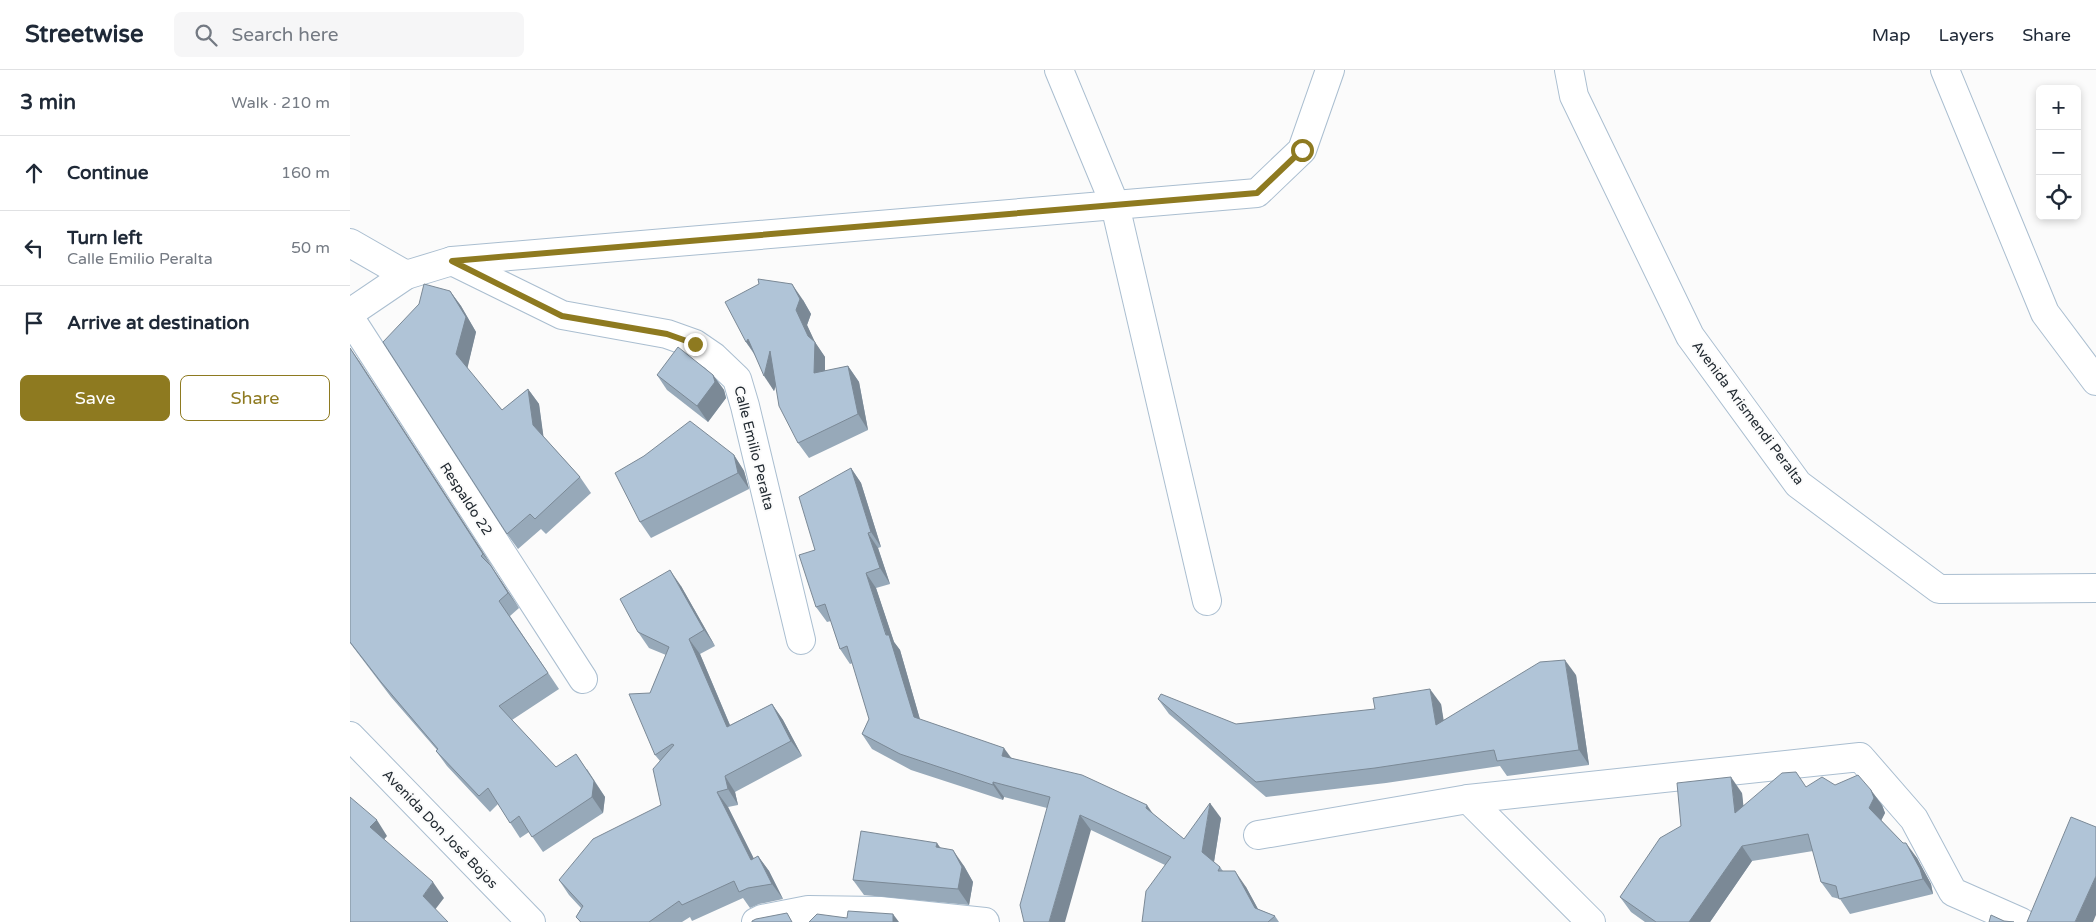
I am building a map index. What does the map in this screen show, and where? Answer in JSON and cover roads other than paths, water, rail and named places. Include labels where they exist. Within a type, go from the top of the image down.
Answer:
[{"type":"street","points":[[1059,70],[1115,205],[1207,601]]},
{"type":"street","points":[[350,312],[406,275],[452,261],[1257,193],[1302,150],[1330,70]]},
{"type":"street","name":"Avenida Arismendi Peralta","points":[[1569,70],[1574,96],[1690,336],[1798,484],[1939,590],[2096,588]]},
{"type":"street","points":[[1945,70],[2045,313],[2096,381]]},
{"type":"street","points":[[350,243],[406,275]]},
{"type":"street","name":"Calle Emilio Peralta","points":[[452,261],[562,316],[667,334],[695,344],[714,357],[737,379],[801,640]]},
{"type":"street","name":"Respaldo 22","points":[[350,318],[583,679]]},
{"type":"street","name":"Avenida Don José Bojos","points":[[350,736],[531,922]]},
{"type":"street","points":[[1258,835],[1468,799],[1860,757],[1914,819],[1953,892],[2021,922]]},
{"type":"street","points":[[1468,799],[1591,922]]},
{"type":"street","points":[[756,922],[762,919],[808,910],[880,911],[985,922]]}]
